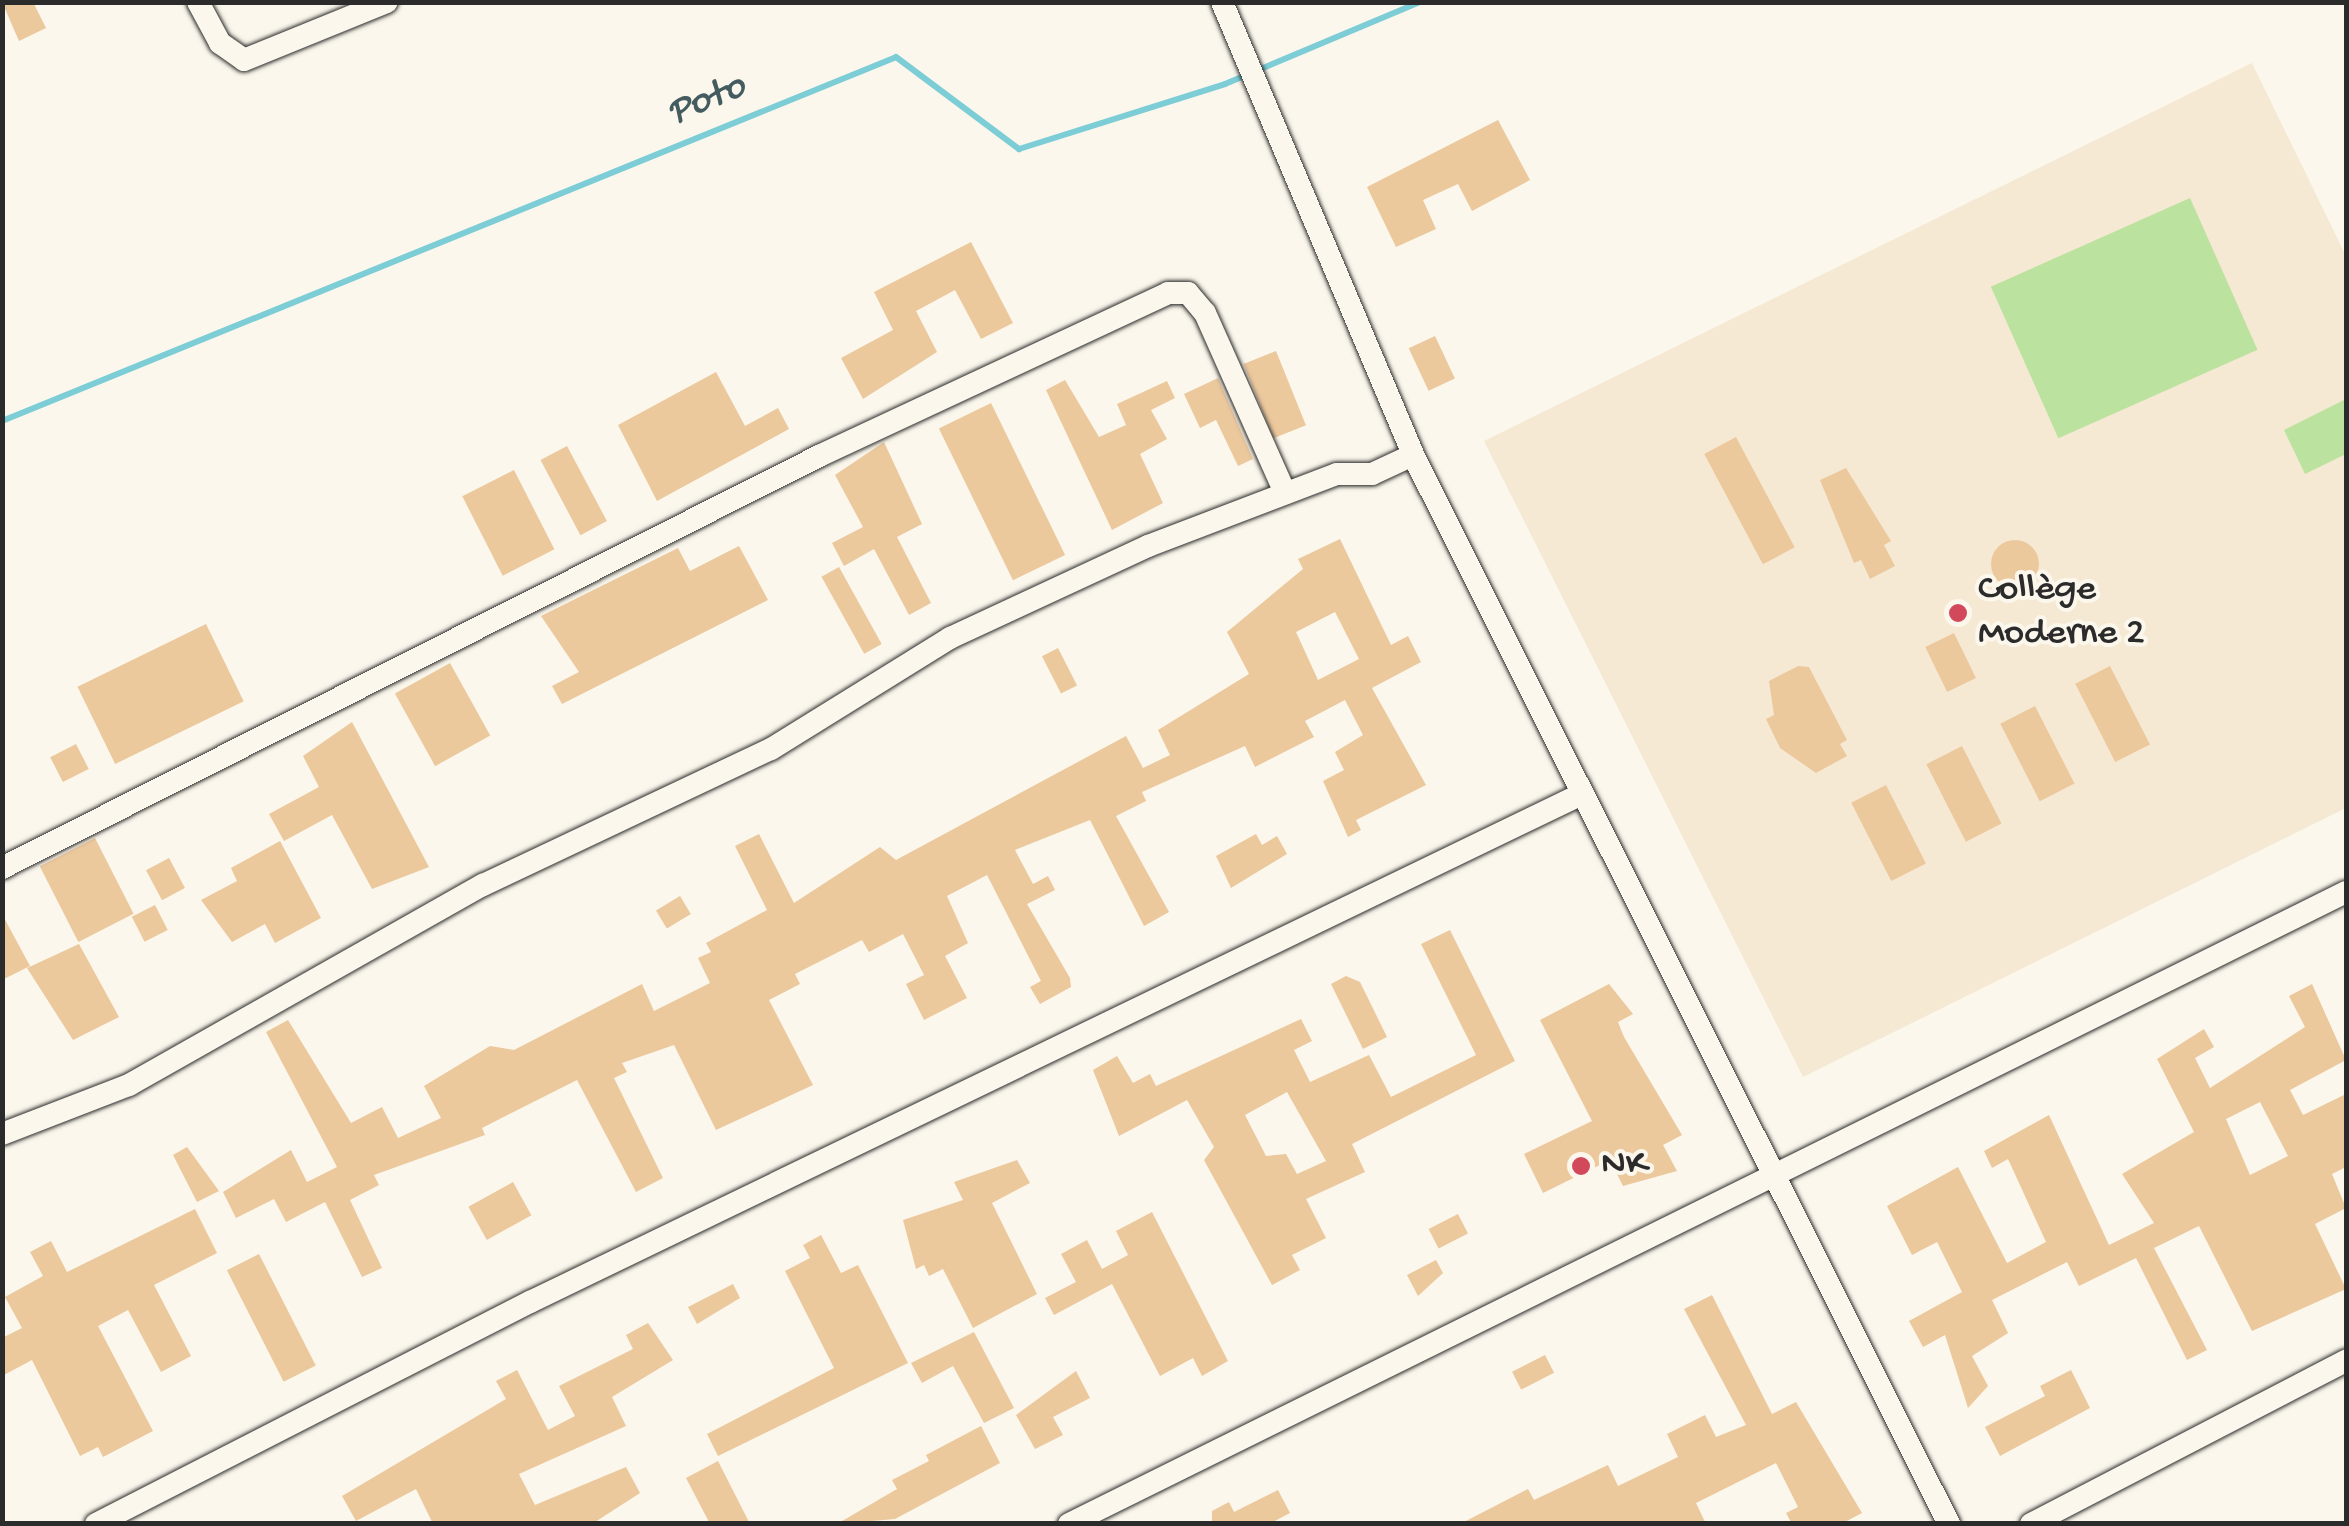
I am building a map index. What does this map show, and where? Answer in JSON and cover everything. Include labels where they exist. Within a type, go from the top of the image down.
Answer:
[{"type":"street","points":[[198,2],[220,43],[244,60],[280,53],[388,2]]},
{"type":"street","points":[[1222,2],[1413,455],[1949,1524]]},
{"type":"street","points":[[2,868],[819,456],[1168,293],[1188,294],[1205,313],[1284,494]]},
{"type":"street","points":[[2,1134],[129,1085],[483,884],[770,749],[950,638],[1284,494],[1413,455]]},
{"type":"street","points":[[96,1524],[530,1302],[1582,794]]},
{"type":"street","points":[[1069,1524],[2346,892]]},
{"type":"street","points":[[2032,1524],[2346,1361]]},
{"type":"shaded area","name":"Collège Moderne 2","points":[[2252,63],[2346,256],[2346,808],[1803,1077],[1484,441]]},
{"type":"green space","points":[[2190,198],[2258,350],[2058,438],[1991,287]]},
{"type":"green space","points":[[2346,399],[2346,454],[2305,474],[2284,430]]},
{"type":"building","points":[[2,2],[33,2],[46,28],[19,41]]},
{"type":"building","points":[[1498,120],[1530,180],[1472,211],[1458,184],[1423,200],[1436,229],[1396,247],[1367,187]]},
{"type":"building","points":[[971,242],[1013,323],[981,339],[955,290],[916,311],[937,352],[863,399],[841,358],[893,330],[874,292]]},
{"type":"building","points":[[1435,336],[1455,379],[1429,391],[1409,348]]},
{"type":"building","points":[[1276,351],[1306,425],[1274,438],[1244,364]]},
{"type":"building","points":[[716,372],[745,426],[778,408],[789,429],[657,501],[618,425]]},
{"type":"building","points":[[1218,378],[1253,459],[1238,466],[1216,420],[1200,428],[1184,394]]},
{"type":"building","points":[[1065,380],[1099,437],[1126,425],[1117,404],[1167,381],[1175,398],[1151,410],[1167,439],[1140,454],[1163,503],[1112,530],[1046,390]]},
{"type":"building","points":[[991,403],[1065,555],[1013,580],[939,428]]},
{"type":"building","points":[[1736,437],[1795,547],[1763,564],[1704,454]]},
{"type":"building","points":[[884,442],[922,524],[897,537],[931,603],[909,615],[874,549],[844,566],[832,543],[863,527],[835,475]]},
{"type":"building","points":[[567,446],[607,521],[580,535],[541,460]]},
{"type":"building","points":[[1846,468],[1891,541],[1884,545],[1895,566],[1870,579],[1861,560],[1854,563],[1820,480]]},
{"type":"building","points":[[514,470],[554,549],[503,576],[462,496]]},
{"type":"building","points":[[1340,539],[1391,645],[1408,636],[1421,662],[1372,688],[1426,785],[1356,820],[1361,830],[1348,837],[1323,781],[1344,770],[1335,752],[1363,735],[1345,700],[1305,721],[1314,737],[1255,767],[1245,746],[1142,792],[1146,801],[1116,816],[1169,912],[1144,926],[1090,820],[1015,850],[1033,884],[1048,876],[1055,890],[1027,904],[1070,978],[1071,987],[1040,1004],[1030,987],[1041,981],[987,875],[947,896],[968,943],[945,956],[967,998],[924,1020],[906,984],[924,975],[903,934],[869,952],[862,940],[795,974],[800,984],[769,1000],[813,1085],[716,1130],[674,1045],[622,1063],[627,1072],[614,1078],[663,1178],[636,1192],[577,1080],[482,1128],[485,1135],[374,1175],[379,1185],[350,1200],[382,1268],[362,1277],[325,1202],[286,1222],[274,1199],[236,1218],[223,1192],[291,1150],[307,1182],[337,1167],[266,1032],[288,1020],[351,1123],[382,1107],[398,1138],[441,1118],[424,1086],[490,1046],[514,1050],[642,984],[654,1011],[710,983],[698,958],[711,952],[706,943],[767,910],[735,846],[759,834],[794,903],[880,847],[896,860],[1126,736],[1143,768],[1170,755],[1158,730],[1249,674],[1227,632],[1303,569],[1298,559]],"holes":[[[1335,612],[1359,659],[1318,680],[1296,632]]]},
{"type":"building","points":[[2015,540],[2032,547],[2039,564],[2032,581],[2015,588],[1998,581],[1991,564],[1998,547]]},
{"type":"building","points":[[739,546],[768,600],[562,704],[552,686],[579,672],[541,616],[678,548],[690,571]]},
{"type":"building","points":[[839,567],[882,644],[864,654],[822,577]]},
{"type":"building","points":[[206,624],[244,701],[115,764],[77,687]]},
{"type":"building","points":[[1954,633],[1976,678],[1947,692],[1925,647]]},
{"type":"building","points":[[1058,648],[1077,685],[1061,694],[1042,656]]},
{"type":"building","points":[[450,663],[490,736],[435,766],[395,694]]},
{"type":"building","points":[[1798,666],[1809,667],[1847,740],[1840,744],[1847,756],[1816,773],[1780,748],[1766,719],[1774,715],[1769,681]]},
{"type":"building","points":[[2110,666],[2150,744],[2115,762],[2075,684]]},
{"type":"building","points":[[2035,706],[2074,784],[2040,801],[2000,724]]},
{"type":"building","points":[[352,722],[429,867],[372,889],[332,815],[284,841],[269,814],[319,787],[303,756]]},
{"type":"building","points":[[76,744],[89,769],[63,782],[50,757]]},
{"type":"building","points":[[1962,746],[2001,824],[1966,842],[1926,764]]},
{"type":"building","points":[[1886,785],[1926,863],[1891,881],[1851,803]]},
{"type":"building","points":[[1256,834],[1262,845],[1277,836],[1287,854],[1231,888],[1216,856]]},
{"type":"building","points":[[95,838],[134,914],[78,942],[40,866]]},
{"type":"building","points":[[280,841],[321,918],[275,943],[265,924],[232,942],[201,900],[237,881],[231,868]]},
{"type":"building","points":[[169,858],[185,888],[162,900],[146,870]]},
{"type":"building","points":[[680,896],[691,914],[667,928],[656,910]]},
{"type":"building","points":[[155,905],[168,930],[145,942],[132,917]]},
{"type":"building","points":[[2,914],[30,966],[2,980]]},
{"type":"building","points":[[1450,930],[1515,1061],[1352,1144],[1365,1172],[1306,1199],[1326,1238],[1292,1255],[1300,1270],[1272,1285],[1204,1160],[1214,1147],[1187,1100],[1119,1136],[1093,1070],[1117,1056],[1133,1083],[1150,1074],[1156,1086],[1301,1019],[1312,1041],[1294,1050],[1310,1082],[1369,1055],[1391,1097],[1476,1055],[1421,944]],"holes":[[[1287,1092],[1326,1161],[1297,1174],[1286,1154],[1266,1156],[1245,1115]]]},
{"type":"building","points":[[79,944],[119,1017],[73,1040],[27,968]]},
{"type":"building","points":[[1346,976],[1360,982],[1387,1037],[1363,1049],[1331,984]]},
{"type":"building","points":[[1609,984],[1633,1014],[1618,1022],[1624,1037],[1682,1135],[1663,1145],[1677,1171],[1623,1186],[1610,1160],[1543,1193],[1524,1154],[1592,1121],[1540,1020]]},
{"type":"building","points":[[2312,984],[2346,1060],[2290,1090],[2303,1115],[2346,1094],[2346,1167],[2332,1174],[2346,1208],[2315,1224],[2346,1289],[2252,1331],[2199,1226],[2154,1248],[2207,1350],[2187,1360],[2136,1258],[2079,1286],[2067,1262],[1992,1300],[2008,1333],[1972,1356],[1988,1386],[1968,1408],[1945,1335],[1923,1347],[1909,1321],[1962,1292],[1937,1242],[1912,1255],[1887,1206],[1958,1167],[2007,1263],[2046,1242],[2008,1159],[1992,1168],[1984,1151],[2049,1115],[2109,1245],[2154,1223],[2122,1174],[2194,1132],[2157,1059],[2204,1029],[2214,1047],[2195,1058],[2210,1088],[2305,1027],[2289,996]],"holes":[[[2260,1102],[2288,1156],[2250,1175],[2226,1119]]]},
{"type":"building","points":[[187,1147],[219,1191],[197,1202],[173,1155]]},
{"type":"building","points":[[1017,1160],[1030,1183],[992,1203],[1037,1294],[973,1328],[943,1269],[929,1276],[924,1265],[916,1269],[903,1220],[963,1200],[954,1182]]},
{"type":"building","points":[[513,1182],[531,1215],[487,1240],[468,1207]]},
{"type":"building","points":[[195,1209],[217,1253],[154,1285],[191,1356],[161,1372],[128,1310],[98,1326],[153,1431],[103,1457],[98,1447],[80,1456],[32,1360],[2,1376],[2,1338],[22,1328],[5,1297],[43,1276],[30,1252],[51,1241],[67,1272]]},
{"type":"building","points":[[1152,1212],[1228,1361],[1202,1376],[1193,1358],[1160,1376],[1112,1284],[1054,1315],[1045,1298],[1076,1282],[1061,1254],[1087,1240],[1102,1269],[1128,1255],[1116,1231]]},
{"type":"building","points":[[1458,1214],[1468,1234],[1439,1249],[1429,1229]]},
{"type":"building","points":[[821,1235],[841,1273],[858,1265],[908,1363],[718,1456],[707,1434],[834,1368],[785,1271],[810,1258],[803,1245]]},
{"type":"building","points":[[259,1254],[316,1365],[284,1382],[227,1270]]},
{"type":"building","points":[[1436,1260],[1443,1273],[1418,1296],[1407,1275]]},
{"type":"building","points":[[733,1284],[740,1298],[697,1324],[688,1307]]},
{"type":"building","points":[[1712,1295],[1772,1414],[1796,1402],[1862,1513],[1841,1524],[1792,1524],[1786,1513],[1798,1507],[1776,1463],[1696,1503],[1706,1524],[1460,1524],[1528,1489],[1534,1500],[1608,1465],[1618,1486],[1678,1457],[1667,1434],[1705,1415],[1716,1437],[1746,1425],[1684,1309]]},
{"type":"building","points":[[648,1323],[673,1360],[612,1397],[626,1426],[519,1474],[535,1505],[626,1467],[640,1493],[592,1524],[433,1524],[416,1489],[356,1521],[342,1496],[506,1399],[496,1381],[517,1370],[548,1430],[575,1416],[559,1386],[633,1349],[626,1335]]},
{"type":"building","points":[[974,1332],[1014,1408],[984,1423],[953,1366],[922,1383],[911,1363]]},
{"type":"building","points":[[1545,1355],[1554,1373],[1521,1390],[1512,1372]]},
{"type":"building","points":[[2071,1370],[2090,1408],[2000,1456],[1985,1427],[2045,1396],[2040,1386]]},
{"type":"building","points":[[1076,1371],[1090,1398],[1053,1417],[1063,1435],[1035,1449],[1016,1415]]},
{"type":"building","points":[[981,1426],[1000,1463],[895,1519],[837,1524],[897,1489],[892,1480],[929,1461],[926,1455]]},
{"type":"building","points":[[718,1461],[750,1524],[710,1524],[686,1478]]},
{"type":"building","points":[[1278,1490],[1290,1513],[1269,1524],[1212,1524],[1212,1511],[1229,1502],[1234,1512]]},
{"type":"waterway","name":"Poto","points":[[2,421],[896,57],[1019,149],[1225,84],[1420,2]]},
{"type":"place","name":"Collège Moderne 2","points":[[1958,613]]},
{"type":"place","name":"NK","points":[[1581,1166]]}]
